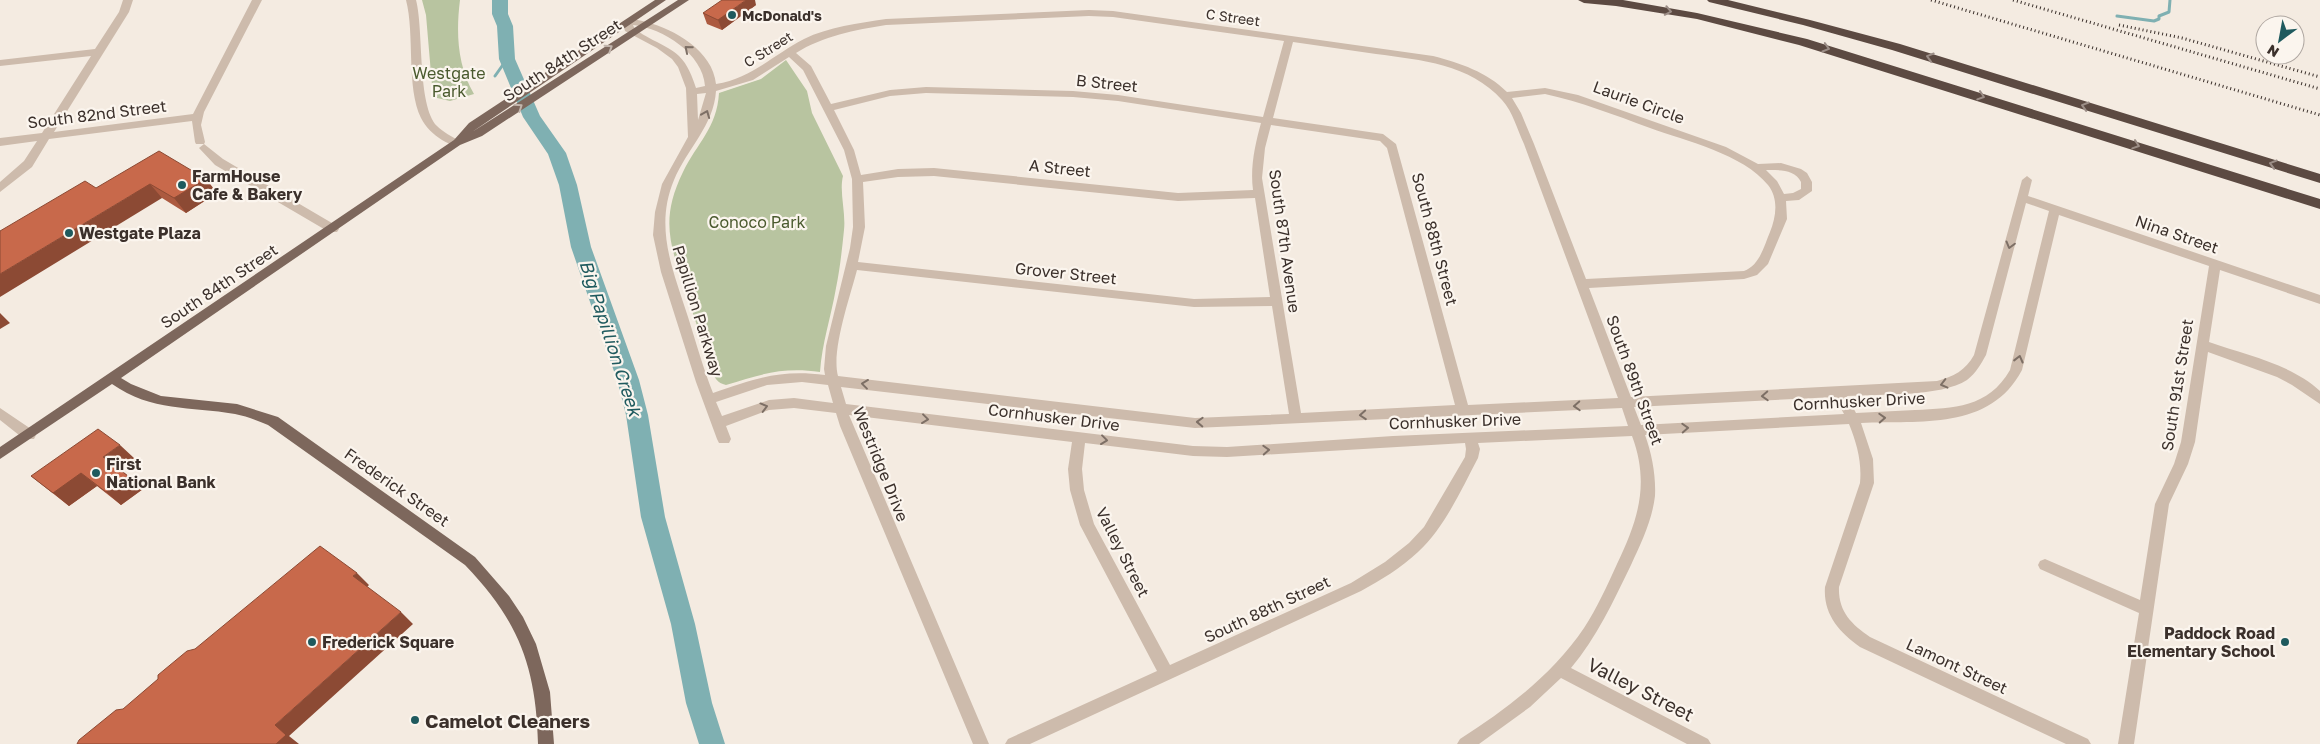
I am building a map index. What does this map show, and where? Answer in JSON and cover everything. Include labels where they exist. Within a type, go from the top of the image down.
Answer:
[{"type":"highway","points":[[1584,0],[1647,7]]},
{"type":"highway","points":[[1603,0],[1742,26],[1847,54],[2320,204]]},
{"type":"highway","points":[[1713,0],[1815,24],[1887,44],[2320,179]]},
{"type":"main road","name":"South 84th Street","points":[[0,454],[569,67],[628,22],[661,0]]},
{"type":"main road","name":"South 84th Street","points":[[569,67],[633,33],[684,0]]},
{"type":"main road","name":"Frederick Street","points":[[112,378],[140,394],[160,401],[237,409],[273,421],[470,561],[487,576],[503,597],[518,620],[530,645],[544,698],[546,744]]},
{"type":"street","points":[[0,188],[28,164],[124,12],[128,0]]},
{"type":"street","points":[[257,0],[198,117],[196,125],[202,145],[220,162],[332,229]]},
{"type":"street","points":[[411,0],[417,38],[422,110],[433,128],[456,143]]},
{"type":"street","name":"C Street","points":[[692,92],[712,89],[749,78],[800,45],[827,35],[877,23],[1089,13],[1113,14],[1443,62],[1477,75],[1504,96]]},
{"type":"street","points":[[633,33],[628,29],[628,22],[647,24],[682,44],[695,55],[710,77],[712,89]]},
{"type":"street","name":"Papillion Parkway","points":[[633,33],[665,49],[675,57],[687,74],[692,92],[693,136]]},
{"type":"street","name":"South 87th Avenue","points":[[1289,39],[1258,163],[1259,194],[1296,419]]},
{"type":"street","points":[[0,64],[99,52]]},
{"type":"street","name":"Westridge Drive","points":[[789,52],[807,68],[849,150],[857,179],[859,227],[852,265],[832,346],[830,369],[833,380],[846,426],[980,744]]},
{"type":"street","name":"Papillion Parkway","points":[[712,89],[706,118],[693,136],[667,186],[661,207],[659,228],[665,265],[724,439]]},
{"type":"street","name":"B Street","points":[[827,108],[890,93],[950,90],[1099,96],[1383,138]]},
{"type":"street","name":"Laurie Circle","points":[[1504,96],[1545,91],[1574,97],[1722,150],[1757,168],[1773,184],[1780,198]]},
{"type":"street","name":"South 89th Street","points":[[1466,744],[1521,707],[1560,670],[1584,640],[1602,611],[1645,516],[1648,494],[1647,472],[1641,442],[1515,110],[1504,96]]},
{"type":"street","name":"South 82nd Street","points":[[0,142],[198,117]]},
{"type":"street","name":"South 88th Street","points":[[1383,138],[1392,147],[1463,411]]},
{"type":"street","points":[[1582,284],[1753,272],[1762,264],[1779,226],[1782,211],[1780,198],[1802,195],[1806,191],[1806,180],[1802,175],[1787,167],[1777,165],[1757,168]]},
{"type":"street","name":"A Street","points":[[857,179],[898,173],[934,172],[1178,197],[1259,194]]},
{"type":"street","name":"Cornhusker Drive","points":[[709,399],[757,382],[779,378],[802,377],[1195,422],[1463,411],[1936,386],[1954,381],[1971,370],[1980,356],[2027,180]]},
{"type":"street","name":"Nina Street","points":[[2023,198],[2320,300]]},
{"type":"street","name":"Cornhusker Drive","points":[[718,423],[778,404],[794,404],[841,408],[1193,451],[1227,452],[1393,441],[1636,431],[1956,413],[1981,406],[2004,390],[2016,370],[2055,210]]},
{"type":"street","name":"South 91st Street","points":[[2126,744],[2162,504],[2186,454],[2215,264]]},
{"type":"street","name":"Grover Street","points":[[852,265],[1194,303],[1276,300]]},
{"type":"street","points":[[2203,345],[2290,378],[2308,387],[2320,399]]},
{"type":"street","points":[[1839,392],[1852,419]]},
{"type":"street","points":[[0,413],[29,435]]},
{"type":"street","name":"Lamont Street","points":[[1852,419],[1865,450],[1869,470],[1867,484],[1832,587],[1831,602],[1841,621],[1865,642],[2083,744]]},
{"type":"street","name":"Valley Street","points":[[1079,437],[1075,469],[1077,490],[1084,516],[1096,545],[1168,674]]},
{"type":"street","name":"South 88th Street","points":[[1013,744],[1356,587],[1403,556],[1421,540],[1433,524],[1471,458],[1473,449],[1470,439]]},
{"type":"street","points":[[2045,565],[2146,609]]},
{"type":"street","name":"Valley Street","points":[[1560,670],[1704,744]]},
{"type":"green space","name":"Westgate Park","points":[[422,0],[460,0],[459,48],[464,72],[474,94],[450,101],[433,97],[426,15]]},
{"type":"green space","name":"Conoco Park","points":[[786,60],[807,91],[812,113],[843,176],[844,223],[842,252],[834,299],[820,372],[795,370],[772,372],[726,385],[715,378],[711,370],[676,261],[670,233],[671,205],[683,172],[710,126],[719,93],[761,79]]},
{"type":"building","points":[[722,0],[746,0],[718,20],[703,13]]},
{"type":"building","points":[[159,151],[206,179],[174,198],[150,184],[0,274],[0,231],[85,181],[96,188]]},
{"type":"building","points":[[98,429],[120,445],[103,457],[128,476],[106,492],[81,473],[53,493],[31,476]]},
{"type":"building","name":"Frederick Square","points":[[320,546],[357,573],[353,576],[401,612],[275,725],[286,735],[276,744],[77,744],[79,740],[116,710],[123,709],[158,679],[158,675],[187,651],[195,649]]},
{"type":"waterway","name":"Big Papillion Creek","points":[[500,0],[500,14],[505,26],[507,59],[532,117],[557,153],[568,185],[581,247],[628,380],[637,415],[653,517],[683,624],[699,703],[712,744]]},
{"type":"waterway","points":[[2117,16],[2154,21],[2159,19],[2159,16],[2169,12],[2170,0]]},
{"type":"waterway","points":[[495,76],[507,59]]},
{"type":"railway","points":[[1931,0],[2320,115]]},
{"type":"railway","points":[[2013,0],[2320,89]]},
{"type":"railway","points":[[2119,25],[2182,38],[2320,77]]},
{"type":"place","name":"McDonald's","points":[[732,15]]},
{"type":"place","name":"FarmHouse Cafe & Bakery","points":[[182,185]]},
{"type":"place","name":"Westgate Plaza","points":[[69,233]]},
{"type":"place","name":"First National Bank","points":[[96,473]]},
{"type":"place","name":"Frederick Square","points":[[312,642]]},
{"type":"place","name":"Paddock Road Elementary School","points":[[2285,642]]},
{"type":"place","name":"Camelot Cleaners","points":[[415,720]]}]
